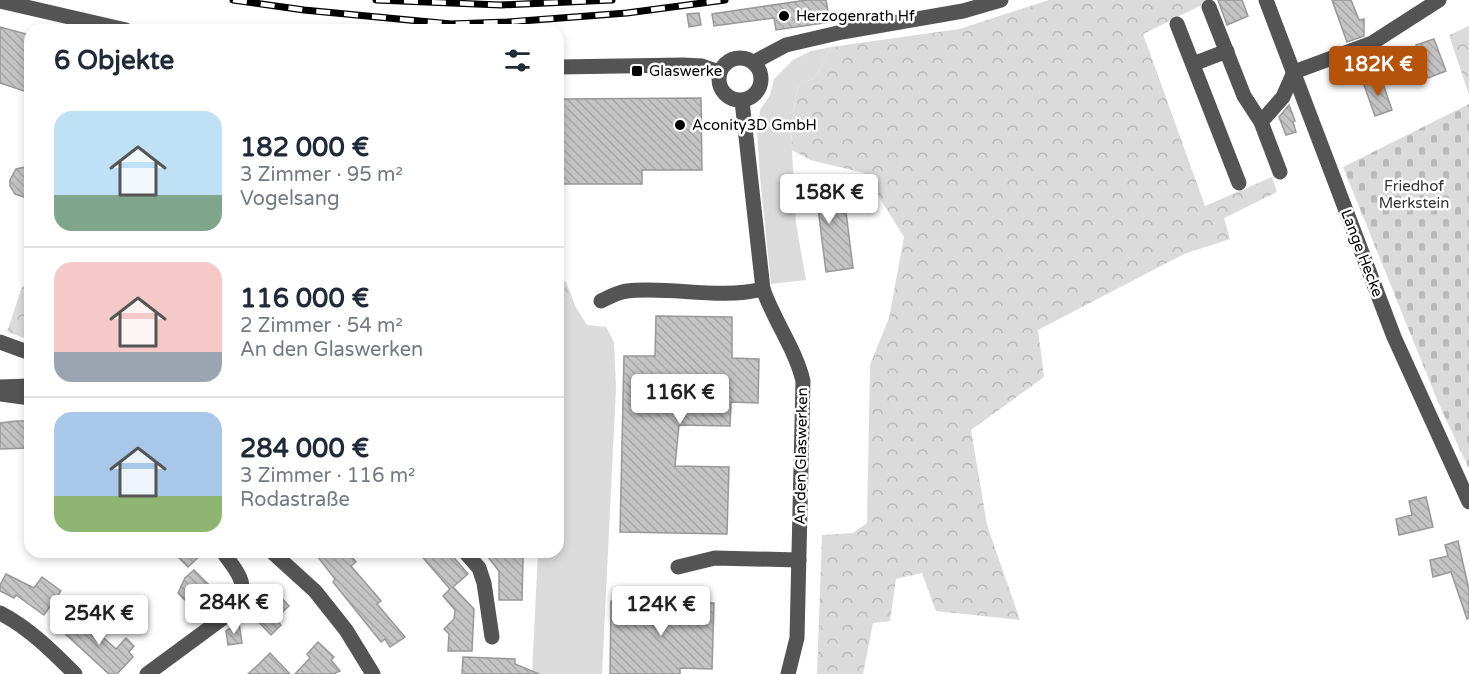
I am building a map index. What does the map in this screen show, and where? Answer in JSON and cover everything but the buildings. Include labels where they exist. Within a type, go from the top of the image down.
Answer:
[{"type":"street","points":[[0,0],[101,24]]},
{"type":"street","points":[[754,62],[786,45],[842,32],[963,11],[1001,0]]},
{"type":"street","name":"Lange Hecke","points":[[1266,0],[1394,337],[1469,502]]},
{"type":"street","points":[[1261,122],[1283,97],[1294,72],[1372,43],[1439,0]]},
{"type":"street","points":[[1209,8],[1244,96],[1261,122],[1280,172]]},
{"type":"street","points":[[1177,24],[1239,183]]},
{"type":"street","points":[[1193,64],[1227,51]]},
{"type":"street","points":[[734,58],[744,58],[754,62],[760,70],[762,80],[759,90],[752,98],[742,101],[731,99],[723,93],[718,83],[719,72],[725,63],[734,58]]},
{"type":"street","points":[[564,67],[683,65],[702,66],[719,72]]},
{"type":"street","name":"An den Glaswerken","points":[[742,101],[763,289],[770,310],[795,355],[802,381],[797,638],[788,674]]},
{"type":"street","points":[[601,301],[624,291],[658,290],[741,294],[763,289]]},
{"type":"street","points":[[0,342],[24,351]]},
{"type":"street","points":[[0,387],[24,386]]},
{"type":"street","points":[[0,394],[24,397]]},
{"type":"street","points":[[147,674],[238,607],[243,584],[241,577],[227,558]]},
{"type":"street","points":[[284,558],[315,591],[346,630],[373,674]]},
{"type":"street","points":[[470,558],[479,568],[484,583],[492,637]]},
{"type":"street","points":[[678,567],[715,558],[799,560]]},
{"type":"street","points":[[0,613],[39,639],[75,674]]},
{"type":"green space","points":[[1049,0],[1212,0],[1143,34],[1205,206],[1272,177],[1277,192],[1224,218],[1230,239],[1184,254],[1038,330],[1044,377],[971,430],[987,525],[1020,620],[936,611],[922,573],[896,579],[890,621],[873,623],[863,674],[817,674],[822,535],[853,533],[867,523],[870,365],[889,318],[904,237],[864,173],[810,160],[792,150],[791,126],[798,85],[816,75],[831,47],[959,29]]},
{"type":"green space","points":[[1469,26],[1469,95],[1449,35]]},
{"type":"green space","points":[[831,47],[816,75],[798,85],[791,126],[796,223],[806,280],[771,284],[757,131],[760,110],[770,95],[774,79],[793,60],[811,51]]},
{"type":"green space","name":"Friedhof Merkstein","points":[[1469,104],[1469,469],[1438,402],[1343,167]]},
{"type":"green space","points":[[564,280],[566,282],[572,297],[564,301]]},
{"type":"green space","points":[[24,286],[24,338],[7,332]]},
{"type":"green space","points":[[572,297],[587,325],[606,327],[614,342],[616,388],[602,674],[532,674],[538,558],[564,558],[564,301]]},
{"type":"railway","points":[[233,0],[304,10],[451,24],[627,13],[725,0]]},
{"type":"railway","points":[[376,0],[501,5],[612,0]]},
{"type":"place","name":"Herzogenrath Hf","points":[[784,16]]},
{"type":"place","name":"Glaswerke","points":[[637,71]]},
{"type":"place","name":"Aconity3D GmbH","points":[[680,125]]}]
